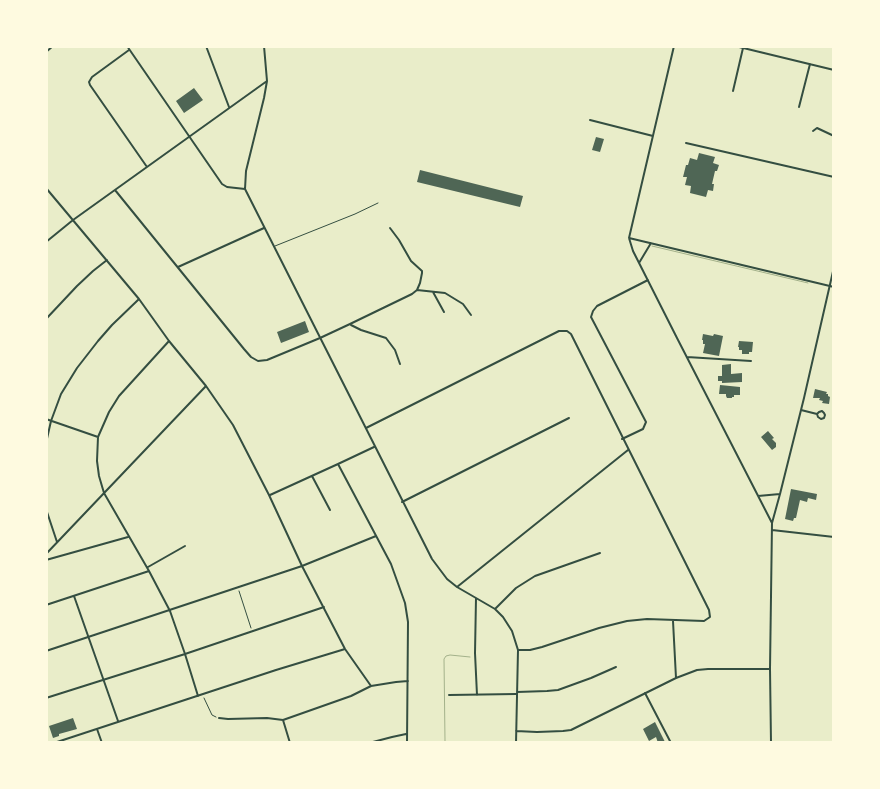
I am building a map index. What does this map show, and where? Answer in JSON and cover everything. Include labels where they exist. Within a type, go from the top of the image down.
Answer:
[{"type":"street","points":[[46,52],[53,46]]},
{"type":"street","points":[[127,46],[222,184],[227,187],[245,189]]},
{"type":"street","points":[[206,46],[229,107]]},
{"type":"street","points":[[264,46],[267,81],[246,171],[245,189],[432,559],[447,579],[457,587],[495,609],[512,631],[518,650],[516,743]]},
{"type":"street","points":[[674,46],[629,238],[633,251],[772,523]]},
{"type":"street","points":[[735,46],[834,70]]},
{"type":"street","points":[[733,91],[743,48]]},
{"type":"street","points":[[129,50],[92,77],[89,82],[147,167]]},
{"type":"street","points":[[799,108],[810,64]]},
{"type":"street","points":[[46,242],[73,220],[267,81]]},
{"type":"street","points":[[590,120],[653,136]]},
{"type":"street","points":[[813,131],[817,128],[834,136]]},
{"type":"street","points":[[686,143],[834,177]]},
{"type":"street","points":[[46,188],[139,299],[169,341],[206,386],[233,425],[269,495],[302,566],[346,649],[372,686]]},
{"type":"street","points":[[115,190],[251,358],[258,361],[267,360],[320,338],[417,290],[422,271],[411,261],[390,228]]},
{"type":"street","points":[[178,267],[264,228]]},
{"type":"street","points":[[629,238],[834,286]]},
{"type":"street","points":[[640,263],[650,243]]},
{"type":"street","points":[[46,318],[76,286],[107,260]]},
{"type":"street","points":[[772,743],[770,669],[772,523],[801,410],[834,267]]},
{"type":"street","points":[[622,439],[643,429],[646,422],[591,317],[592,311],[597,306],[648,280]]},
{"type":"street","points":[[417,290],[445,294],[456,299],[463,304],[471,315]]},
{"type":"street","points":[[432,292],[444,312]]},
{"type":"street","points":[[46,443],[51,421],[61,394],[107,330],[139,299]]},
{"type":"street","points":[[350,324],[361,330],[386,338],[395,350],[400,364]]},
{"type":"street","points":[[366,428],[559,331],[564,330],[571,334],[709,610],[710,617],[704,621],[647,619],[627,621],[542,647],[518,650]]},
{"type":"street","points":[[169,341],[119,396],[109,412],[98,437],[99,476],[104,493],[170,611],[198,696]]},
{"type":"street","points":[[687,357],[751,361]]},
{"type":"street","points":[[46,554],[206,386]]},
{"type":"street","points":[[801,410],[817,414]]},
{"type":"street","points":[[402,502],[569,418]]},
{"type":"street","points":[[46,420],[98,437]]},
{"type":"street","points":[[269,495],[374,447]]},
{"type":"street","points":[[457,587],[628,450]]},
{"type":"street","points":[[338,464],[391,564],[407,609],[407,743]]},
{"type":"street","points":[[312,476],[330,510]]},
{"type":"street","points":[[758,496],[780,494]]},
{"type":"street","points":[[46,509],[57,542]]},
{"type":"street","points":[[772,530],[834,537]]},
{"type":"street","points":[[46,560],[129,536]]},
{"type":"street","points":[[46,651],[302,566],[376,536]]},
{"type":"street","points":[[147,568],[185,546]]},
{"type":"street","points":[[495,609],[516,588],[535,576],[600,553]]},
{"type":"street","points":[[46,605],[149,571]]},
{"type":"street","points":[[74,596],[119,722]]},
{"type":"street","points":[[476,598],[477,695]]},
{"type":"street","points":[[46,698],[324,607]]},
{"type":"street","points":[[673,620],[676,678]]},
{"type":"street","points":[[54,743],[346,649]]},
{"type":"street","points":[[449,695],[558,690],[616,667]]},
{"type":"street","points":[[516,731],[556,732],[571,730],[676,678],[702,669],[770,669]]},
{"type":"street","points":[[219,718],[283,720],[351,696],[372,686],[408,681]]},
{"type":"street","points":[[645,693],[670,743]]},
{"type":"street","points":[[283,720],[290,743]]},
{"type":"street","points":[[97,729],[102,743]]},
{"type":"street","points":[[369,743],[392,736],[407,734]]},
{"type":"lane","points":[[274,246],[378,203]]},
{"type":"path","points":[[238,588],[252,631]]},
{"type":"path","points":[[203,695],[212,714],[219,718]]},
{"type":"building","points":[[194,88],[203,100],[184,113],[176,101]]},
{"type":"building","points":[[596,137],[604,139],[600,152],[592,150]]},
{"type":"building","points":[[699,153],[715,157],[713,163],[719,165],[717,171],[715,171],[712,184],[714,184],[713,191],[708,190],[706,197],[690,193],[691,186],[685,185],[687,177],[683,177],[690,158],[697,160]]},
{"type":"building","points":[[420,170],[523,196],[520,207],[417,182]]},
{"type":"building","points":[[305,321],[309,332],[281,343],[277,332]]},
{"type":"building","points":[[703,334],[723,336],[719,356],[703,353],[705,344],[703,344],[702,340]]},
{"type":"building","points":[[739,341],[753,342],[752,352],[742,354],[742,350],[739,350],[738,347]]},
{"type":"building","points":[[731,364],[731,374],[742,373],[742,382],[722,383],[722,381],[718,381],[718,376],[722,376],[722,365]]},
{"type":"building","points":[[720,385],[740,387],[740,395],[727,398],[726,394],[719,394]]},
{"type":"building","points":[[815,389],[827,392],[826,394],[830,397],[829,404],[822,403],[823,401],[819,400],[820,398],[813,398]]},
{"type":"building","points":[[768,431],[776,443],[776,447],[772,450],[761,437]]},
{"type":"building","points":[[791,489],[817,494],[816,500],[808,498],[807,502],[800,500],[796,518],[793,521],[785,519]]},
{"type":"building","points":[[73,718],[77,729],[59,734],[59,736],[53,738],[49,726]]},
{"type":"building","points":[[655,722],[665,742],[663,743],[658,743],[656,737],[649,741],[643,729]]},
{"type":"waterway","points":[[652,246],[808,283]]},
{"type":"waterway","points":[[444,743],[444,659],[450,655],[470,657]]}]
